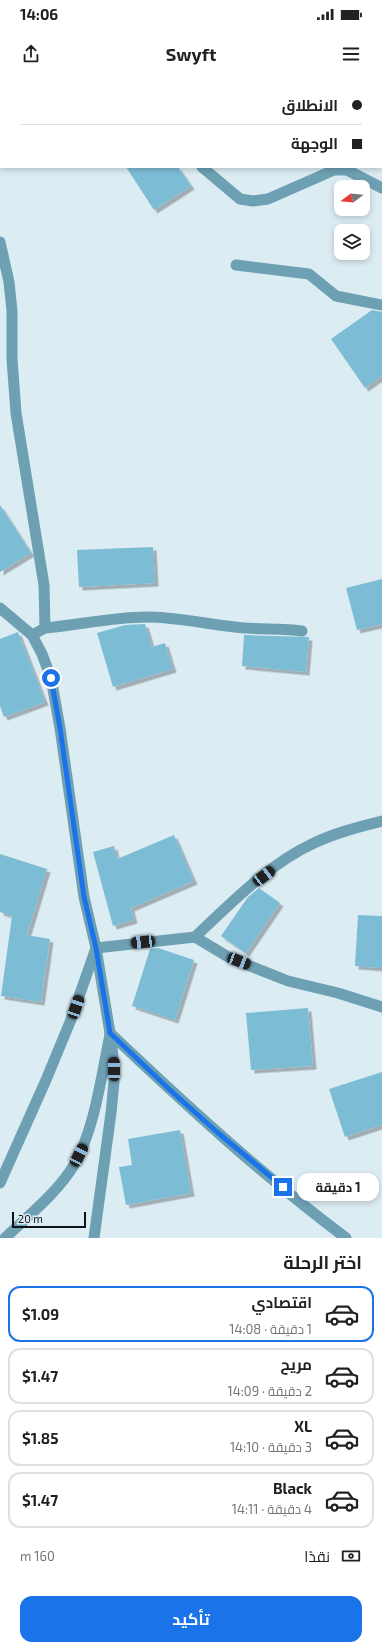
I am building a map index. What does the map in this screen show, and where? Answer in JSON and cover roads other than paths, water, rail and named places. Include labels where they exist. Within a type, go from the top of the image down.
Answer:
[{"type":"street","points":[[203,168],[240,200],[253,202],[268,199],[334,170],[347,170],[382,188]]},
{"type":"street","points":[[0,242],[9,282],[12,311],[12,360],[16,413],[44,586],[44,628]]},
{"type":"street","points":[[236,265],[309,274],[336,296],[382,305]]},
{"type":"street","points":[[0,608],[32,635],[42,654],[51,678],[61,736],[84,897],[96,948],[110,1033],[114,1082],[94,1238]]},
{"type":"street","points":[[32,635],[44,628],[148,617],[236,627],[281,628],[302,631]]},
{"type":"street","points":[[96,948],[196,937],[244,891],[283,862],[311,844],[350,829],[382,821]]},
{"type":"street","points":[[196,937],[230,958],[288,980],[338,993],[382,1007]]},
{"type":"street","points":[[0,1183],[70,1022],[96,948]]},
{"type":"street","points":[[6,1238],[60,1184],[78,1158],[85,1144],[91,1122],[110,1033]]},
{"type":"street","points":[[110,1033],[217,1132],[346,1238]]}]
